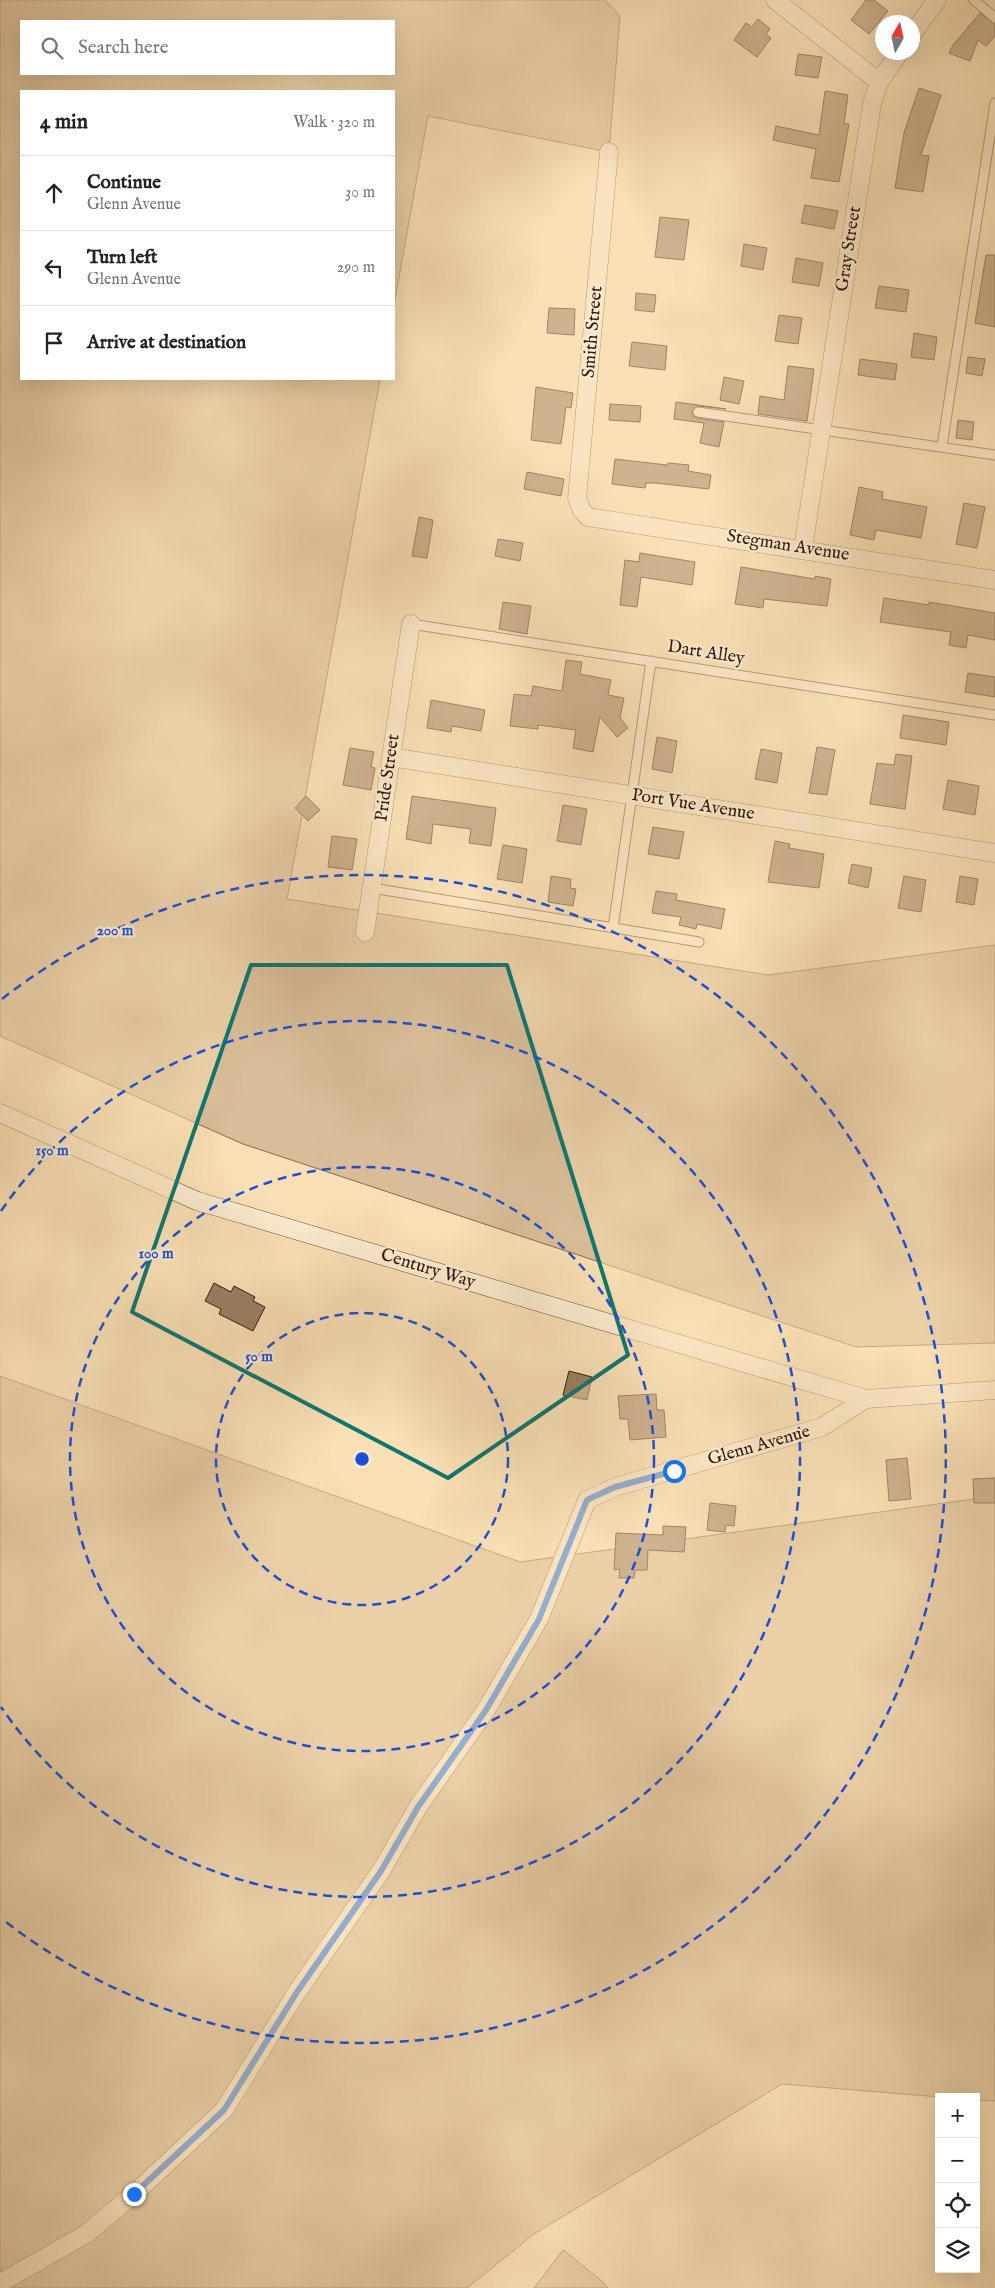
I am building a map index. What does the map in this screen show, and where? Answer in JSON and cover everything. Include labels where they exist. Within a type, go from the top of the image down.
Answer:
[{"type":"street","points":[[775,0],[879,82]]},
{"type":"street","points":[[920,23],[937,0]]},
{"type":"street","name":"Gray Street","points":[[803,548],[872,104],[879,82],[894,60]]},
{"type":"street","name":"Smith Street","points":[[582,511],[577,498],[609,152]]},
{"type":"street","name":"Stegman Avenue","points":[[582,511],[588,517],[803,548],[995,580]]},
{"type":"street","name":"Pride Street","points":[[365,932],[411,624]]},
{"type":"street","name":"Port Vue Avenue","points":[[391,758],[995,853]]},
{"type":"street","name":"Century Way","points":[[0,1113],[197,1201],[866,1399]]},
{"type":"street","name":"Glenn Avenue","points":[[0,2283],[86,2234],[134,2194],[224,2110],[297,1992],[381,1871],[418,1807],[486,1710],[539,1619],[587,1500],[615,1487],[822,1428],[866,1399],[995,1390]]},
{"type":"lane","points":[[974,0],[995,18]]},
{"type":"lane","points":[[942,446],[995,103]]},
{"type":"lane","points":[[698,412],[995,455]]},
{"type":"lane","name":"Dart Alley","points":[[411,624],[995,715]]},
{"type":"lane","points":[[613,928],[651,662]]},
{"type":"lane","points":[[372,888],[698,942]]},
{"type":"highlighted area","points":[[251,965],[507,965],[628,1355],[448,1478],[132,1312]]},
{"type":"shaded area","points":[[0,0],[605,0],[620,16],[609,152],[428,116],[395,299],[395,90],[20,90],[20,380],[380,380],[287,899],[768,975],[995,945],[995,1343],[856,1347],[243,1144],[0,1036]]},
{"type":"shaded area","points":[[0,1376],[520,1562],[995,1496],[995,2101],[980,2100],[980,2093],[935,2093],[935,2097],[782,2084],[534,2234],[467,2288],[0,2288]]},
{"type":"shaded area","points":[[563,2250],[602,2281],[608,2288],[534,2288]]},
{"type":"building","points":[[866,0],[874,0],[888,11],[885,15],[875,15],[875,27],[869,34],[851,20]]},
{"type":"building","points":[[980,13],[995,24],[995,36],[986,46],[978,40],[970,61],[949,53],[953,45]]},
{"type":"building","points":[[758,19],[770,29],[766,34],[771,38],[757,57],[734,40],[746,23],[752,27]]},
{"type":"building","points":[[798,54],[822,57],[818,78],[795,75]]},
{"type":"building","points":[[919,88],[941,95],[921,155],[929,156],[923,192],[895,188],[904,133]]},
{"type":"building","points":[[825,91],[848,95],[844,124],[849,124],[839,182],[811,178],[816,149],[773,140],[776,126],[819,135]]},
{"type":"building","points":[[805,205],[838,211],[834,229],[801,223]]},
{"type":"building","points":[[660,217],[689,220],[684,260],[655,257]]},
{"type":"building","points":[[744,244],[767,248],[763,270],[741,266]]},
{"type":"building","points":[[986,255],[995,255],[995,327],[975,323]]},
{"type":"building","points":[[796,258],[823,263],[819,286],[792,282]]},
{"type":"building","points":[[879,286],[909,290],[906,312],[875,308]]},
{"type":"building","points":[[636,293],[656,295],[654,312],[635,310]]},
{"type":"building","points":[[549,308],[575,309],[574,335],[547,333]]},
{"type":"building","points":[[779,315],[802,318],[798,344],[775,341]]},
{"type":"building","points":[[914,333],[937,337],[934,360],[911,357]]},
{"type":"building","points":[[632,342],[667,346],[665,370],[629,366]]},
{"type":"building","points":[[968,357],[985,359],[982,376],[966,373]]},
{"type":"building","points":[[860,359],[897,364],[895,380],[858,375]]},
{"type":"building","points":[[788,366],[814,369],[807,421],[758,414],[760,396],[784,400]]},
{"type":"building","points":[[724,377],[744,381],[739,404],[720,400]]},
{"type":"building","points":[[536,387],[573,393],[571,408],[566,407],[561,444],[531,440]]},
{"type":"building","points":[[676,402],[726,409],[698,406],[692,411],[692,415],[697,418],[724,422],[719,447],[700,443],[704,423],[674,419]]},
{"type":"building","points":[[610,404],[641,406],[640,422],[609,420]]},
{"type":"building","points":[[958,420],[974,422],[972,440],[956,438]]},
{"type":"building","points":[[615,459],[667,465],[668,463],[689,465],[688,471],[711,475],[709,489],[655,483],[646,483],[645,488],[612,484]]},
{"type":"building","points":[[527,472],[564,479],[561,496],[524,489]]},
{"type":"building","points":[[859,487],[883,492],[882,499],[927,507],[921,538],[876,530],[874,540],[850,535]]},
{"type":"building","points":[[964,503],[985,507],[977,548],[956,544]]},
{"type":"building","points":[[419,517],[433,520],[427,558],[412,556]]},
{"type":"building","points":[[498,539],[523,543],[520,561],[495,556]]},
{"type":"building","points":[[640,553],[695,562],[692,585],[641,577],[637,607],[620,605],[625,560],[639,562]]},
{"type":"building","points":[[741,567],[815,579],[815,576],[831,579],[827,606],[764,599],[763,608],[735,604]]},
{"type":"building","points":[[884,598],[929,605],[929,602],[995,613],[995,640],[968,635],[966,648],[949,645],[951,632],[880,622]]},
{"type":"building","points":[[503,602],[531,606],[527,634],[499,629]]},
{"type":"building","points":[[566,660],[582,662],[580,674],[611,680],[608,695],[624,698],[620,718],[628,728],[617,737],[600,717],[593,752],[573,748],[576,730],[538,725],[538,729],[510,726],[514,694],[531,696],[533,686],[562,691]]},
{"type":"building","points":[[968,673],[995,677],[995,697],[965,692]]},
{"type":"building","points":[[431,700],[485,710],[481,731],[452,726],[451,732],[427,728]]},
{"type":"building","points":[[903,715],[949,722],[946,745],[900,738]]},
{"type":"building","points":[[657,737],[677,741],[672,773],[652,769]]},
{"type":"building","points":[[817,747],[835,750],[827,795],[809,793]]},
{"type":"building","points":[[350,748],[374,752],[371,767],[375,768],[371,790],[343,785]]},
{"type":"building","points":[[761,749],[782,753],[777,783],[755,779]]},
{"type":"building","points":[[896,754],[912,756],[905,809],[870,804],[877,763],[894,765]]},
{"type":"building","points":[[948,780],[979,786],[975,815],[943,809]]},
{"type":"building","points":[[306,796],[320,810],[308,821],[295,808]]},
{"type":"building","points":[[412,796],[496,808],[491,846],[469,843],[471,829],[433,824],[431,844],[406,839]]},
{"type":"building","points":[[563,805],[587,809],[581,845],[557,841]]},
{"type":"building","points":[[653,827],[684,832],[679,859],[648,854]]},
{"type":"building","points":[[332,836],[357,839],[352,870],[328,867]]},
{"type":"building","points":[[775,841],[790,844],[789,848],[824,854],[819,888],[768,882]]},
{"type":"building","points":[[503,845],[527,849],[522,883],[497,879]]},
{"type":"building","points":[[852,864],[872,868],[868,888],[848,883]]},
{"type":"building","points":[[551,876],[571,879],[570,888],[576,889],[573,906],[548,902]]},
{"type":"building","points":[[904,876],[926,880],[921,912],[898,908]]},
{"type":"building","points":[[960,876],[978,879],[974,905],[956,902]]},
{"type":"building","points":[[656,891],[677,894],[676,900],[725,909],[721,929],[697,924],[696,929],[679,925],[681,917],[652,913]]},
{"type":"building","points":[[214,1283],[231,1292],[234,1286],[255,1297],[253,1301],[265,1307],[253,1331],[219,1314],[221,1309],[205,1301]]},
{"type":"building","points":[[569,1371],[592,1377],[587,1400],[563,1395]]},
{"type":"building","points":[[656,1394],[657,1410],[664,1410],[666,1437],[630,1440],[628,1419],[620,1419],[618,1396]]},
{"type":"building","points":[[907,1458],[911,1499],[889,1501],[886,1460]]},
{"type":"building","points":[[995,1478],[995,1503],[974,1503],[973,1479]]},
{"type":"building","points":[[710,1503],[736,1506],[734,1526],[726,1525],[725,1532],[707,1530]]},
{"type":"building","points":[[663,1526],[686,1527],[684,1552],[648,1550],[647,1570],[635,1570],[634,1578],[619,1578],[620,1569],[614,1570],[616,1533],[663,1535]]},
{"type":"route","points":[[134,2194],[224,2110],[297,1992],[381,1871],[418,1807],[486,1710],[539,1619],[587,1500],[615,1487],[674,1471]]}]
